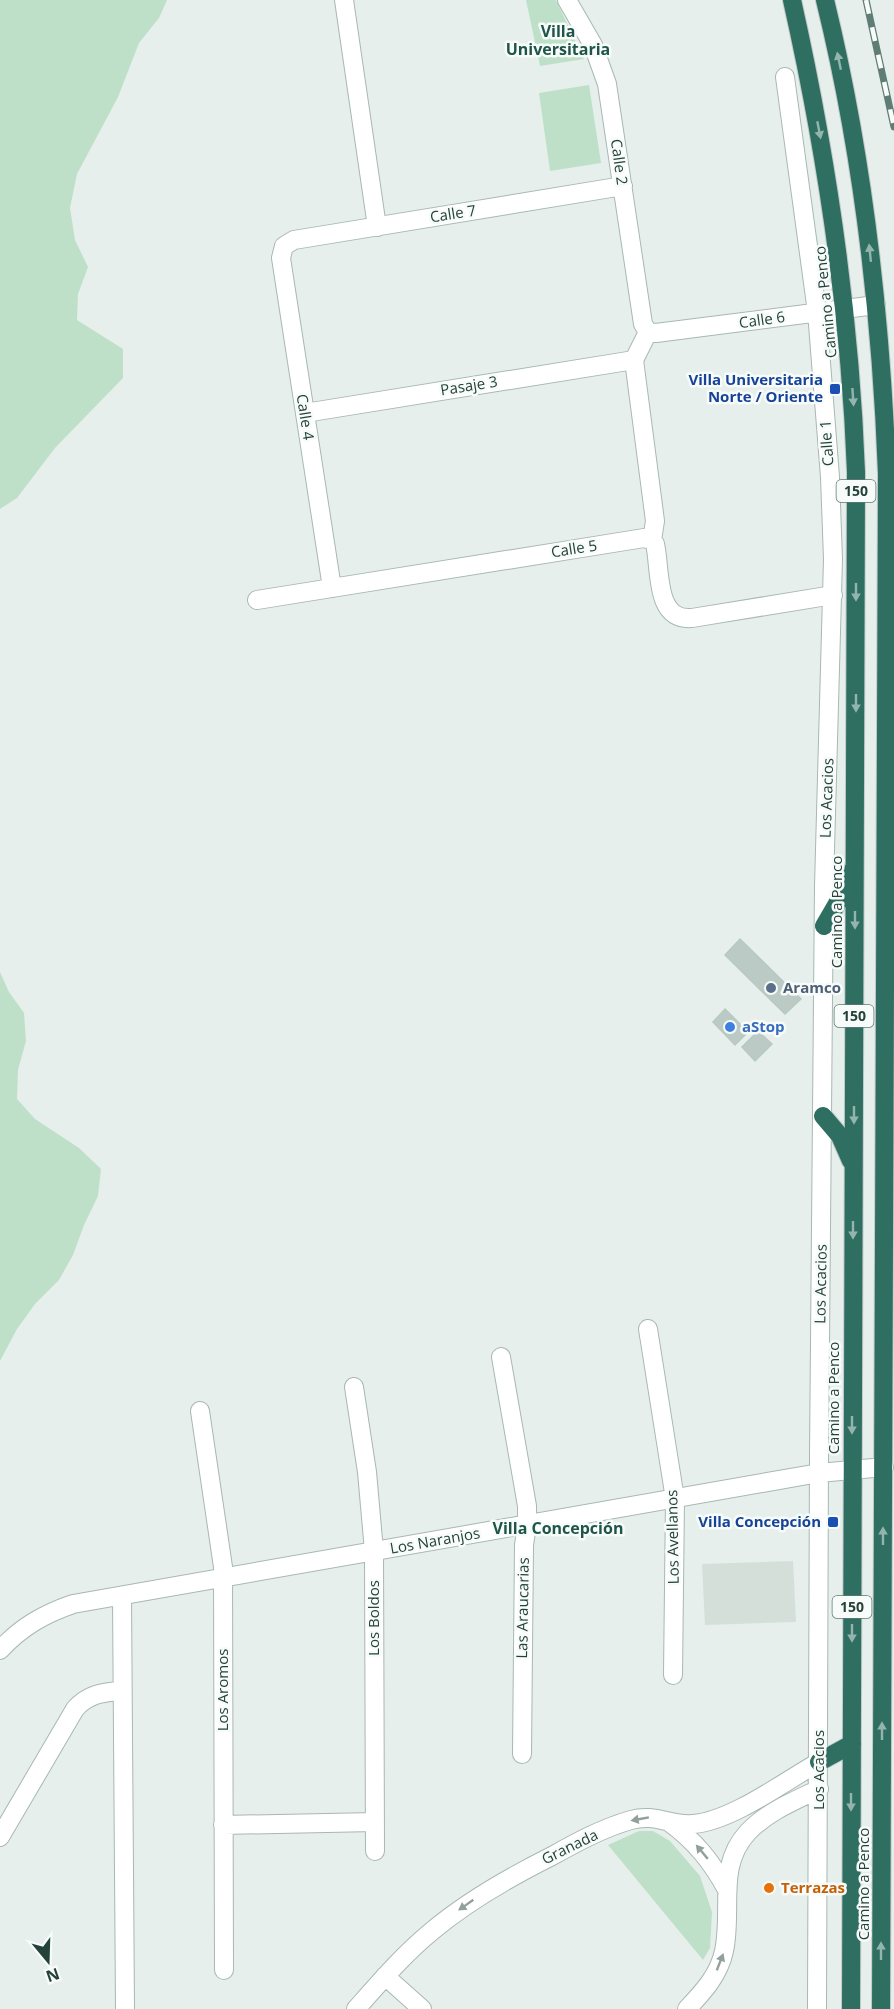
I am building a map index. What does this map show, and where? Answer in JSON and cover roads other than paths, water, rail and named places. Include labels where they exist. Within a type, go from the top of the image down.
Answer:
[{"type":"highway","name":"Camino a Penco","points":[[792,0],[822,145],[845,309],[851,369],[856,472],[851,2009]]},
{"type":"highway","name":"Camino a Penco","points":[[825,0],[864,201],[876,305],[884,406],[888,533],[881,2009]]},
{"type":"highway","points":[[824,926],[842,894],[855,861]]},
{"type":"highway","points":[[823,1116],[843,1142],[854,1172]]},
{"type":"highway","points":[[819,1762],[852,1744]]},
{"type":"street","points":[[344,0],[377,227]]},
{"type":"street","name":"Calle 2","points":[[567,0],[593,45],[607,84],[643,324],[648,332]]},
{"type":"street","name":"Calle 1","points":[[785,77],[817,312],[830,477],[833,595]]},
{"type":"street","name":"Calle 7","points":[[284,246],[294,240],[623,186]]},
{"type":"street","name":"Calle 4","points":[[284,246],[281,258],[332,588]]},
{"type":"street","name":"Calle 6","points":[[648,332],[656,333],[876,305]]},
{"type":"street","points":[[648,332],[634,360],[655,521],[652,540],[656,548],[664,604],[671,613],[680,618],[692,618],[833,595]]},
{"type":"street","name":"Pasaje 3","points":[[305,412],[634,360]]},
{"type":"street","name":"Calle 5","points":[[257,600],[644,538],[652,540]]},
{"type":"street","name":"Los Acacios","points":[[817,2009],[824,926],[833,595]]},
{"type":"street","name":"Los Avellanos","points":[[648,1329],[675,1499],[673,1675]]},
{"type":"street","name":"Las Araucarias","points":[[501,1357],[527,1506],[524,1545],[522,1754]]},
{"type":"street","name":"Los Boldos","points":[[354,1387],[367,1472],[374,1551],[375,1851]]},
{"type":"street","name":"Los Aromos","points":[[200,1411],[223,1555],[224,1970]]},
{"type":"street","name":"Los Naranjos","points":[[0,1650],[19,1631],[44,1615],[73,1604],[819,1473],[884,1467]]},
{"type":"street","points":[[122,1596],[125,2009]]},
{"type":"street","points":[[0,1837],[75,1709],[91,1696],[122,1690]]},
{"type":"street","name":"Granada","points":[[356,2009],[385,1976],[448,1918],[494,1887],[536,1863],[582,1840],[643,1817],[693,1824],[726,1815],[819,1762]]},
{"type":"street","points":[[687,2009],[712,1979],[724,1953],[727,1890],[732,1859],[747,1833],[777,1810],[819,1789]]},
{"type":"street","points":[[223,1825],[375,1822]]},
{"type":"street","points":[[669,1822],[706,1855],[727,1890]]},
{"type":"street","points":[[385,1976],[422,2009]]},
{"type":"railway","points":[[866,0],[894,127]]},
{"type":"place","name":"Villa Universitaria Norte / Oriente","points":[[835,389]]},
{"type":"place","name":"Aramco","points":[[771,988]]},
{"type":"place","name":"aStop","points":[[730,1027]]},
{"type":"place","name":"Villa Concepción","points":[[833,1522]]},
{"type":"place","name":"Terrazas","points":[[769,1888]]},
{"type":"district","name":"Villa Universitaria","points":[[558,40]]},
{"type":"district","name":"Villa Concepción","points":[[558,1528]]}]
